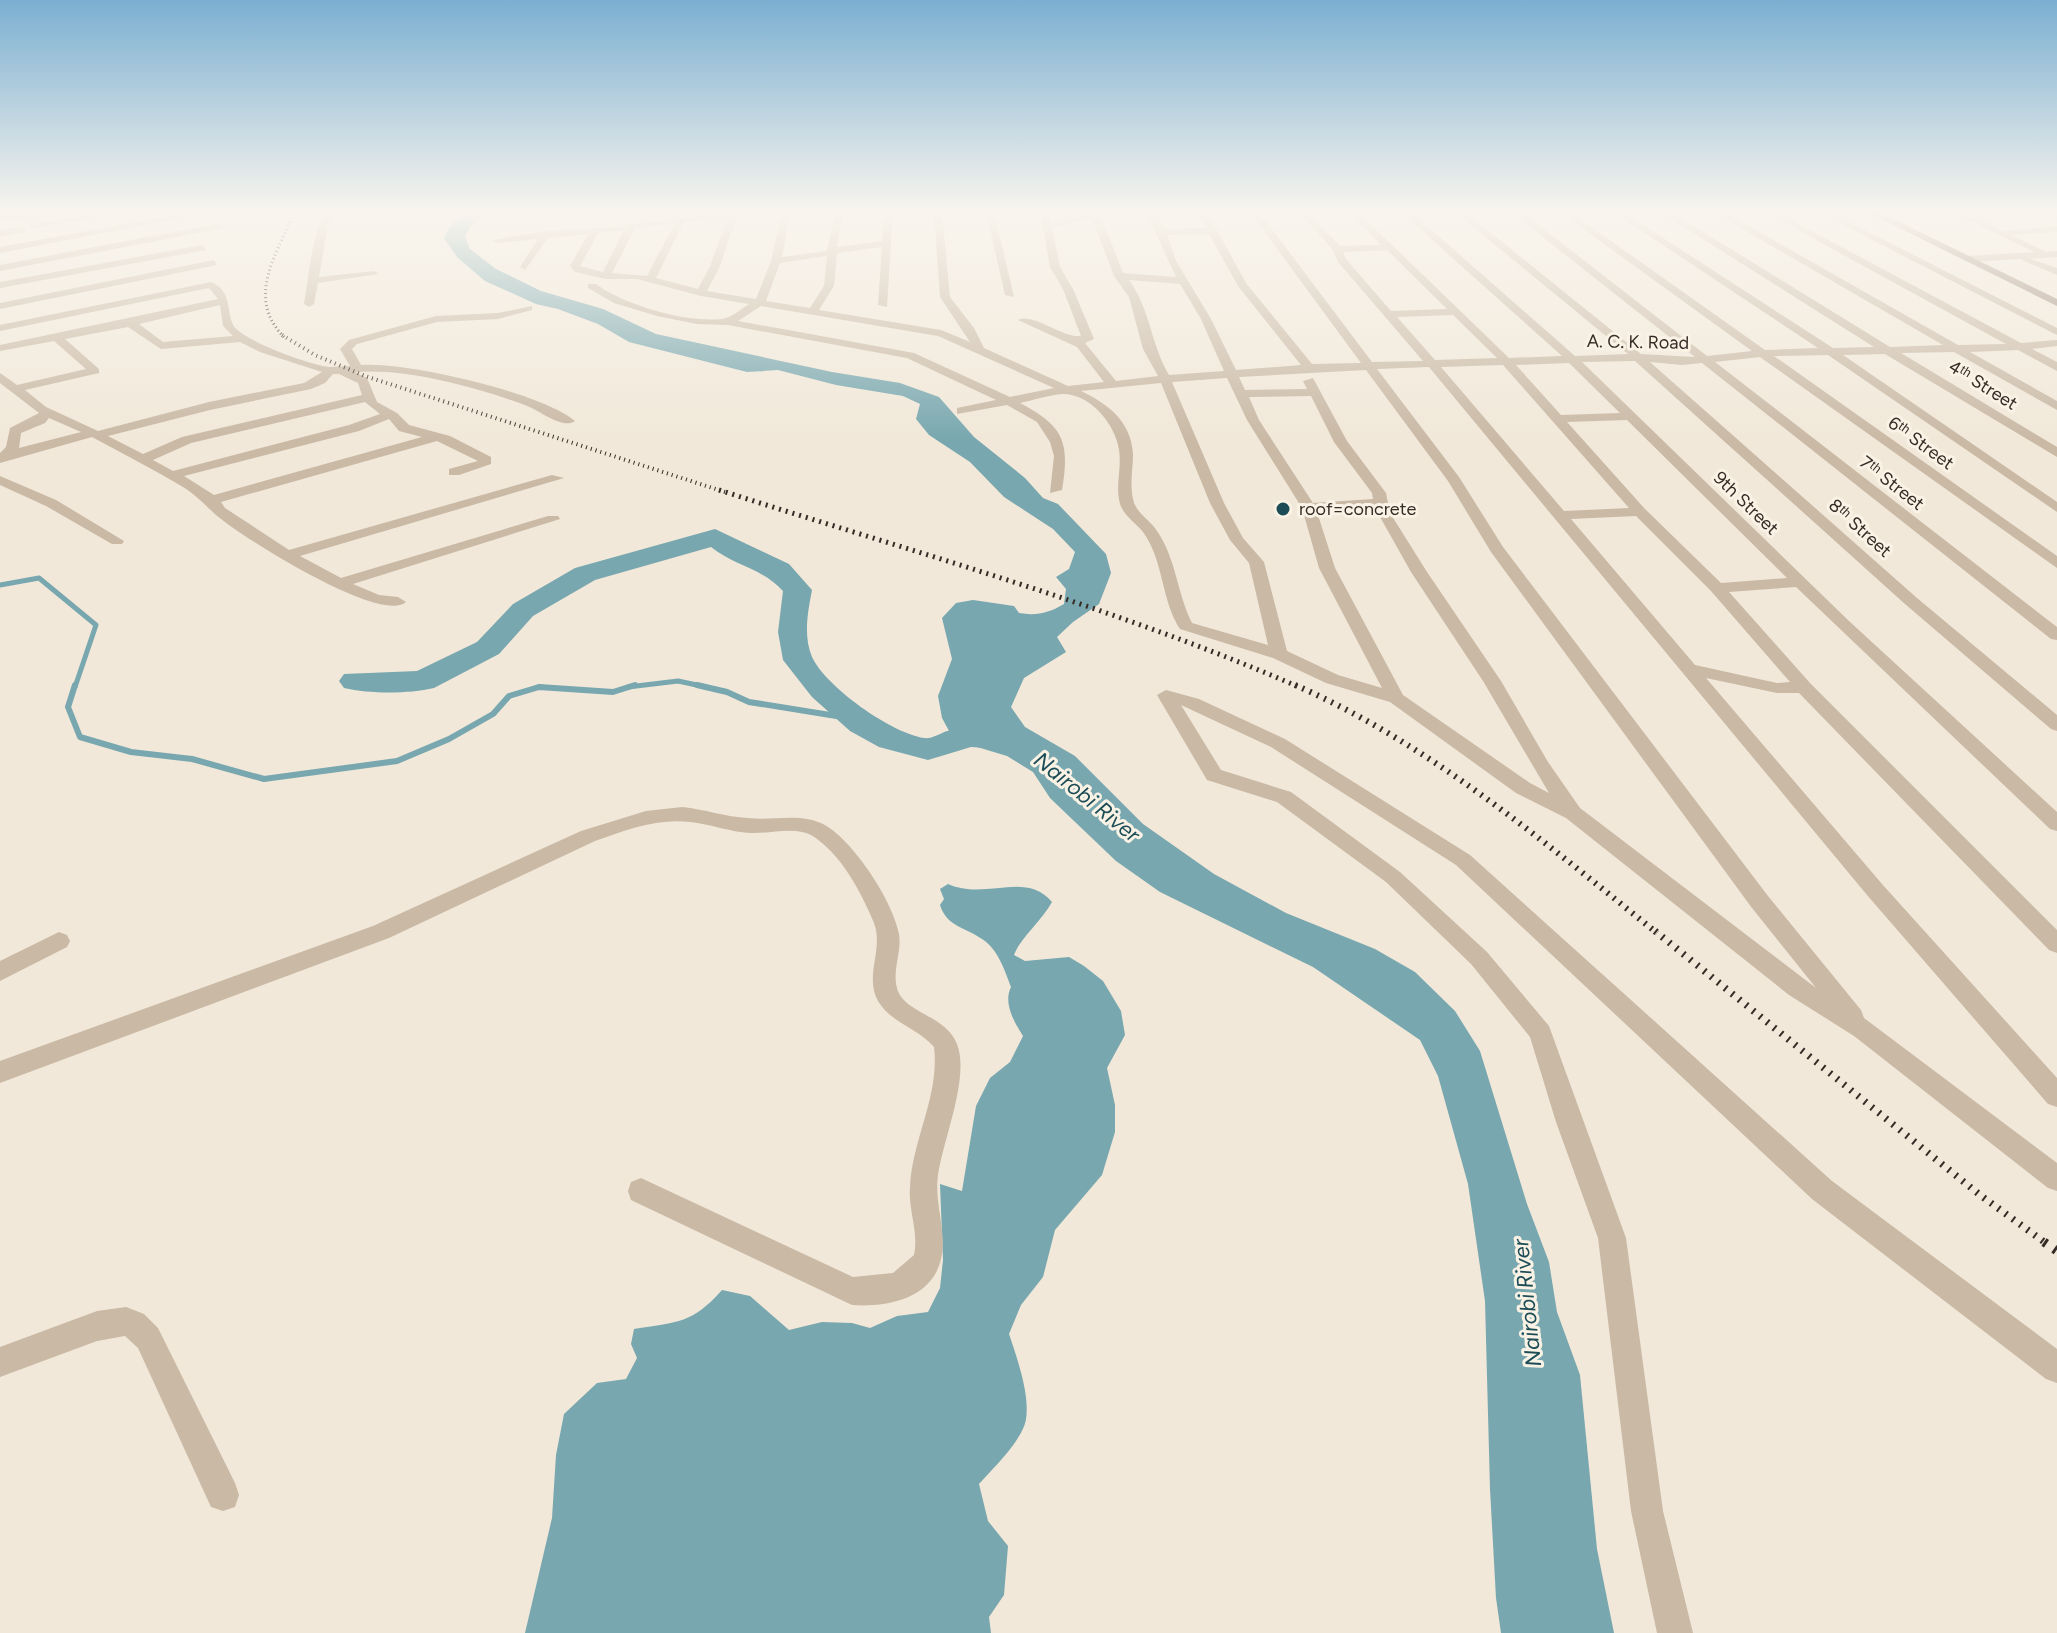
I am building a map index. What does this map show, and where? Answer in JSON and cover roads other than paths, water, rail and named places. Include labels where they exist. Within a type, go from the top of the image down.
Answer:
[{"type":"main road","points":[[2027,288],[2057,303]]},
{"type":"street","points":[[29,288],[49,295]]},
{"type":"street","points":[[0,306],[87,288]]},
{"type":"street","points":[[107,288],[136,298]]},
{"type":"street","points":[[0,328],[193,288]]},
{"type":"street","points":[[217,288],[229,312],[228,326],[242,339],[264,350],[363,381],[372,404],[393,416],[404,428],[445,439],[486,460],[484,464],[454,472]]},
{"type":"street","points":[[309,304],[311,288]]},
{"type":"street","points":[[588,288],[654,311],[910,355],[1041,419],[1057,442],[1061,456],[1055,490]]},
{"type":"street","points":[[681,288],[941,333],[1092,401],[1114,417],[1126,451],[1124,490],[1128,508],[1151,532],[1186,626],[1279,654],[1332,679],[1396,698],[1523,788],[1573,813],[1797,988],[1862,1029],[2057,1179]]},
{"type":"street","points":[[701,293],[703,288]]},
{"type":"street","points":[[728,322],[760,302],[765,288]]},
{"type":"street","points":[[813,311],[828,288]]},
{"type":"street","points":[[883,305],[885,288]]},
{"type":"street","points":[[944,288],[945,297],[969,328],[979,348]]},
{"type":"street","points":[[1008,288],[1010,295]]},
{"type":"street","points":[[1023,320],[1075,340],[1088,339],[1068,288]]},
{"type":"street","points":[[1129,288],[1148,334],[1147,346],[1165,379],[1217,503],[1237,540],[1256,562],[1279,654]]},
{"type":"street","points":[[1187,288],[1206,319],[1253,420],[1309,508],[1327,568],[1396,698]]},
{"type":"street","points":[[1245,288],[1311,381],[1341,442],[1379,493],[1380,503],[1419,572],[1492,681],[1540,765],[1573,813]]},
{"type":"street","points":[[1311,288],[1454,480],[1496,549],[1760,902],[1862,1029]]},
{"type":"street","points":[[1366,288],[1692,670],[1932,959],[2057,1096]]},
{"type":"street","points":[[1433,288],[1560,419],[1640,512],[1717,588],[1804,687],[2057,944]]},
{"type":"street","name":"9th Street","points":[[1492,288],[1572,359],[1801,582],[2057,824]]},
{"type":"street","name":"8ᵗʰ Street","points":[[1554,288],[1639,357],[1911,601],[2057,725]]},
{"type":"street","name":"7ᵗʰ Street","points":[[1617,288],[2055,631]]},
{"type":"street","name":"6ᵗʰ Street","points":[[1672,288],[2057,563]]},
{"type":"street","points":[[1734,288],[2057,508]]},
{"type":"street","name":"4ᵗʰ Street","points":[[1786,288],[2057,453]]},
{"type":"street","points":[[1850,288],[2057,406]]},
{"type":"street","points":[[1910,288],[2057,367]]},
{"type":"street","points":[[1971,288],[2057,332]]},
{"type":"street","points":[[0,348],[223,301]]},
{"type":"street","points":[[357,367],[346,349],[353,342],[436,319],[498,316],[528,308]]},
{"type":"street","points":[[1389,314],[1457,312]]},
{"type":"street","points":[[130,323],[161,346],[242,339]]},
{"type":"street","points":[[57,338],[95,371]]},
{"type":"street","points":[[1075,340],[1112,384]]},
{"type":"street","name":"A. C. K. Road","points":[[1311,381],[1369,367],[1639,357],[1672,362],[1764,353],[2018,347],[2057,343]]},
{"type":"street","points":[[5,454],[307,386],[334,370],[357,367],[389,368],[496,391],[569,421]]},
{"type":"street","points":[[15,389],[95,371]]},
{"type":"street","points":[[94,390],[95,371]]},
{"type":"street","points":[[961,411],[1069,389],[1165,379],[1234,375],[1311,381]]},
{"type":"street","points":[[0,377],[44,416],[94,434],[143,459],[212,500],[220,511],[287,555],[376,600],[398,602]]},
{"type":"street","points":[[1241,394],[1311,381]]},
{"type":"street","points":[[143,459],[187,440],[369,397]]},
{"type":"street","points":[[169,476],[354,428],[388,415]]},
{"type":"street","points":[[0,427],[44,416]]},
{"type":"street","points":[[5,454],[15,431],[44,416]]},
{"type":"street","points":[[1560,419],[1630,416]]},
{"type":"street","points":[[212,500],[433,438]]},
{"type":"street","points":[[287,555],[557,478]]},
{"type":"street","points":[[0,479],[51,503],[117,541]]},
{"type":"street","points":[[1309,508],[1380,503]]},
{"type":"street","points":[[1560,515],[1640,512]]},
{"type":"street","points":[[339,583],[553,519]]},
{"type":"street","points":[[1717,588],[1801,582]]},
{"type":"street","points":[[1692,670],[1777,688],[1804,687]]},
{"type":"street","points":[[1675,1633],[1647,1511],[1612,1238],[1569,1122],[1541,1033],[1479,958],[1393,877],[1284,797],[1214,775],[1166,695],[1193,703],[1278,743],[1463,860],[1822,1190],[2057,1368]]},
{"type":"street","points":[[0,1072],[369,937],[623,824],[656,815],[684,814],[742,825],[799,824],[818,830],[850,861],[886,926],[890,938],[886,993],[894,1005],[939,1036],[946,1046],[937,1121],[928,1150],[923,1189],[928,1247],[924,1265],[903,1283],[881,1293],[852,1291],[641,1191]]},
{"type":"street","points":[[0,972],[59,941]]},
{"type":"street","points":[[0,1362],[106,1325],[124,1321],[138,1326],[148,1338],[223,1495]]},
{"type":"water","name":"Nairobi River","points":[[501,288],[535,288],[603,309],[656,334],[832,372],[900,383],[939,397],[974,437],[1025,478],[1043,498],[1058,504],[1106,554],[1111,573],[1099,604],[1057,637],[1066,652],[1024,678],[1011,707],[1025,727],[1075,756],[1143,824],[1214,874],[1286,913],[1375,949],[1415,972],[1455,1011],[1480,1051],[1527,1204],[1549,1262],[1557,1312],[1580,1375],[1597,1549],[1614,1633],[1501,1633],[1490,1489],[1485,1301],[1468,1184],[1438,1076],[1420,1040],[1313,967],[1160,892],[1116,861],[1050,798],[1033,772],[1007,756],[954,740],[942,718],[938,696],[952,659],[942,618],[956,603],[973,600],[1014,606],[1019,613],[1025,614],[1042,613],[1058,607],[1064,604],[1066,589],[1056,577],[1069,569],[1075,552],[1053,529],[1004,497],[970,462],[929,435],[916,419],[920,404],[903,396],[836,385],[778,370],[747,372],[629,342],[598,324],[536,304]]},
{"type":"water","points":[[948,884],[976,889],[1030,888],[1052,902],[1014,955],[1025,961],[1069,957],[1084,966],[1103,981],[1121,1011],[1125,1035],[1107,1068],[1115,1105],[1115,1132],[1102,1175],[1055,1230],[1043,1277],[1021,1305],[1009,1334],[1022,1376],[1027,1409],[1019,1436],[979,1484],[988,1521],[1008,1546],[1004,1595],[989,1617],[991,1633],[525,1633],[552,1518],[556,1455],[564,1414],[597,1383],[626,1379],[637,1358],[631,1344],[634,1329],[683,1320],[702,1309],[722,1290],[750,1296],[789,1330],[822,1322],[852,1323],[870,1328],[897,1316],[928,1312],[940,1288],[943,1260],[940,1184],[962,1191],[976,1106],[990,1078],[1010,1062],[1023,1036],[1011,1012],[1008,999],[1011,987],[997,954],[988,943],[952,922],[943,912],[940,905],[944,899],[940,889]]},
{"type":"waterway","points":[[355,681],[423,681],[488,648],[523,610],[585,574],[715,537],[732,550],[779,570],[798,590],[792,632],[798,660],[836,702],[862,724],[891,739],[924,749],[971,736],[1001,738]]},
{"type":"waterway","points":[[0,585],[39,578],[96,625],[75,687]]},
{"type":"waterway","points":[[629,687],[678,681],[701,686]]},
{"type":"waterway","points":[[75,685],[68,707],[80,737],[131,752],[192,759],[264,779],[397,761],[449,739],[493,714],[509,696],[539,687]]},
{"type":"waterway","points":[[629,687],[635,685]]},
{"type":"waterway","points":[[701,686],[706,687]]},
{"type":"waterway","points":[[701,686],[727,692],[749,702],[855,719]]},
{"type":"waterway","points":[[539,687],[613,692],[629,687]]},
{"type":"railway","points":[[266,288],[267,307],[283,336]]},
{"type":"railway","points":[[283,336],[315,355],[365,376],[725,492]]},
{"type":"railway","points":[[719,490],[1084,605],[1299,687]]},
{"type":"railway","points":[[1295,685],[1345,709],[1439,765],[1528,830],[1657,933]]},
{"type":"railway","points":[[1655,931],[1980,1195],[2047,1244]]},
{"type":"railway","points":[[2044,1242],[2057,1251]]},
{"type":"place","name":"roof=concrete","points":[[1283,509]]}]
